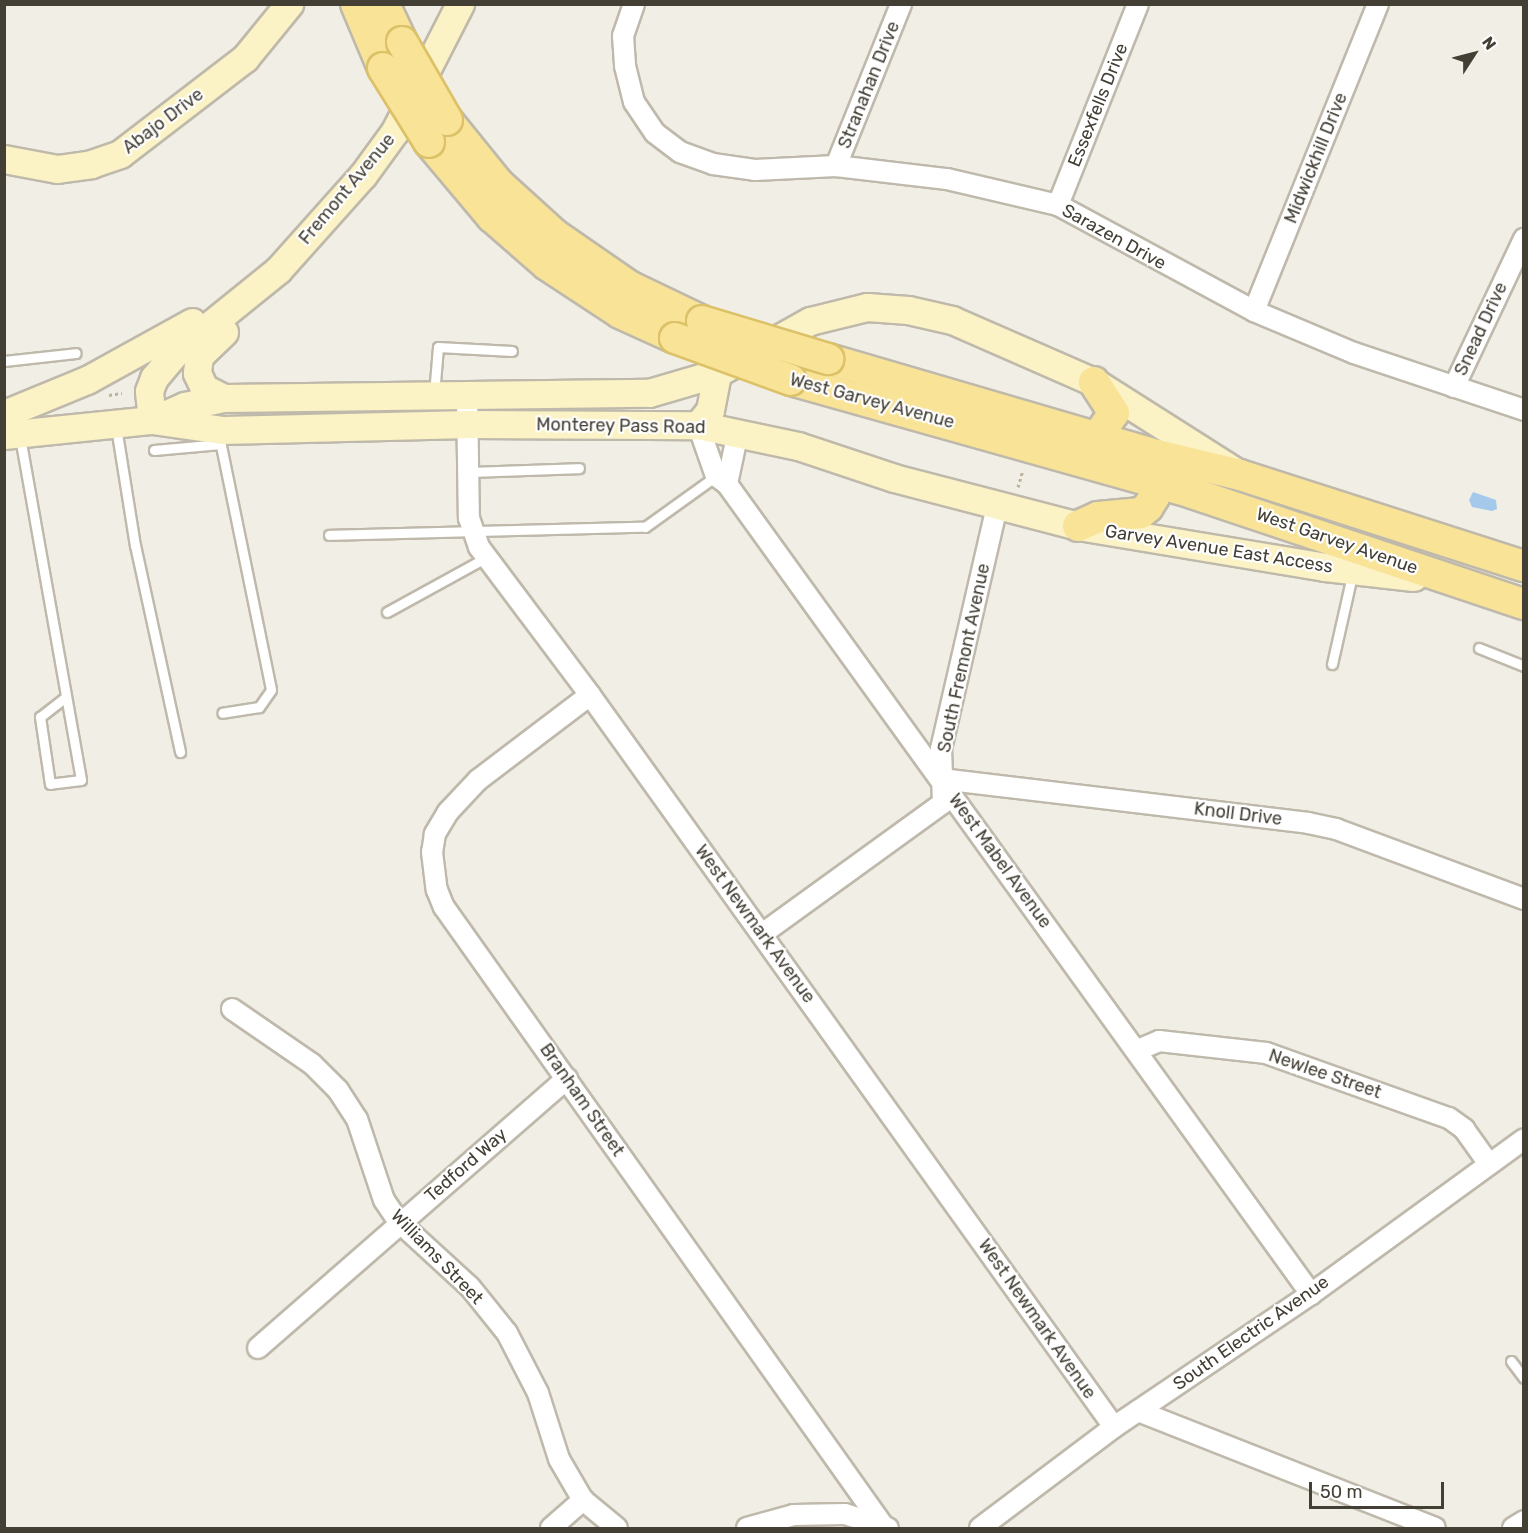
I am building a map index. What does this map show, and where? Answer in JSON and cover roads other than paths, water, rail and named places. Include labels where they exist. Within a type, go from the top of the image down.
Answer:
[{"type":"main road","name":"West Garvey Avenue","points":[[356,4],[383,68],[429,142],[492,217],[548,265],[620,313],[675,338],[791,380],[944,421],[1155,469],[1524,604]]},
{"type":"main road","name":"West Garvey Avenue","points":[[384,4],[402,42],[447,120],[498,183],[554,234],[629,286],[702,321],[1097,437],[1155,469],[1240,475],[1524,566]]},
{"type":"main road","name":"Fremont Avenue","points":[[248,296],[278,270],[346,195],[395,131],[460,4]]},
{"type":"main road","name":"Abajo Drive","points":[[4,159],[57,169],[91,164],[120,154],[245,58],[289,7]]},
{"type":"main road","points":[[224,398],[204,388],[197,373],[199,356],[224,332],[248,296]]},
{"type":"main road","points":[[152,420],[148,391],[154,378],[174,354],[248,296]]},
{"type":"main road","points":[[10,428],[87,380],[205,314],[248,296]]},
{"type":"main road","name":"Monterey Pass Road","points":[[152,420],[185,406],[224,398],[467,397],[649,393],[717,373],[810,321],[867,307],[908,310],[952,320],[1094,382],[1240,475]]},
{"type":"main road","points":[[698,425],[710,410],[717,373]]},
{"type":"main road","points":[[1078,526],[1098,517],[1141,513],[1154,497],[1155,469],[1129,422],[1114,413],[1094,382]]},
{"type":"main road","points":[[944,421],[953,413],[963,412],[1070,442],[1089,442],[1097,437],[1114,413]]},
{"type":"main road","name":"Monterey Pass Road","points":[[10,428],[152,420],[219,437],[469,424],[698,425],[798,446],[1007,499],[1078,526]]},
{"type":"main road","name":"Garvey Avenue East Access","points":[[1078,526],[1467,585]]},
{"type":"street","name":"Sarazen Drive","points":[[634,4],[623,36],[634,102],[655,133],[680,152],[713,164],[755,170],[836,166],[947,179],[1058,205],[1254,311],[1354,353],[1524,410]]},
{"type":"street","name":"Stranahan Drive","points":[[836,166],[902,4]]},
{"type":"street","name":"Essexfells Drive","points":[[1058,205],[1138,4]]},
{"type":"street","name":"Midwickhill Drive","points":[[1254,311],[1378,4]]},
{"type":"street","name":"Snead Drive","points":[[1454,387],[1524,239]]},
{"type":"street","name":"West Newmark Avenue","points":[[467,397],[469,518],[487,557],[590,695],[1114,1427]]},
{"type":"street","name":"West Mabel Avenue","points":[[698,425],[722,480],[1138,1050],[1311,1294]]},
{"type":"street","points":[[722,480],[738,432]]},
{"type":"street","name":"South Fremont Avenue","points":[[762,934],[938,810],[943,803],[941,749],[1007,499]]},
{"type":"street","name":"Branham Street","points":[[590,695],[478,780],[448,812],[435,834],[432,852],[432,871],[444,907],[886,1528]]},
{"type":"street","name":"Knoll Drive","points":[[941,779],[1336,828],[1524,899]]},
{"type":"street","name":"Williams Street","points":[[232,1009],[312,1064],[338,1090],[357,1119],[384,1200],[399,1222],[470,1287],[507,1333],[538,1393],[559,1459],[583,1500],[617,1528]]},
{"type":"street","name":"Newlee Street","points":[[1138,1050],[1159,1041],[1266,1053],[1449,1118],[1464,1129],[1490,1164]]},
{"type":"street","name":"Tedford Way","points":[[258,1348],[399,1222],[567,1078]]},
{"type":"street","name":"South Electric Avenue","points":[[980,1528],[1114,1427],[1311,1294],[1524,1139]]},
{"type":"street","points":[[1137,1412],[1435,1528]]},
{"type":"street","points":[[551,1528],[583,1500]]},
{"type":"street","points":[[747,1528],[794,1515],[845,1514],[886,1528]]},
{"type":"street","points":[[1513,1528],[1524,1521]]},
{"type":"lane","points":[[434,397],[438,347],[512,351]]},
{"type":"lane","points":[[4,361],[76,353]]},
{"type":"lane","points":[[115,422],[135,545],[180,752]]},
{"type":"lane","points":[[10,428],[66,697],[81,780],[50,784],[40,717],[66,697]]},
{"type":"lane","points":[[154,450],[219,437],[271,690],[259,707],[222,713]]},
{"type":"lane","points":[[467,472],[579,468]]},
{"type":"lane","points":[[329,535],[645,527],[722,480]]},
{"type":"lane","points":[[387,612],[487,557]]},
{"type":"lane","points":[[1332,664],[1354,569]]},
{"type":"lane","points":[[1479,648],[1524,666]]},
{"type":"lane","points":[[1511,1361],[1524,1378]]},
{"type":"water","points":[[1473,492],[1496,500],[1497,509],[1492,511],[1472,507],[1469,500]]}]
